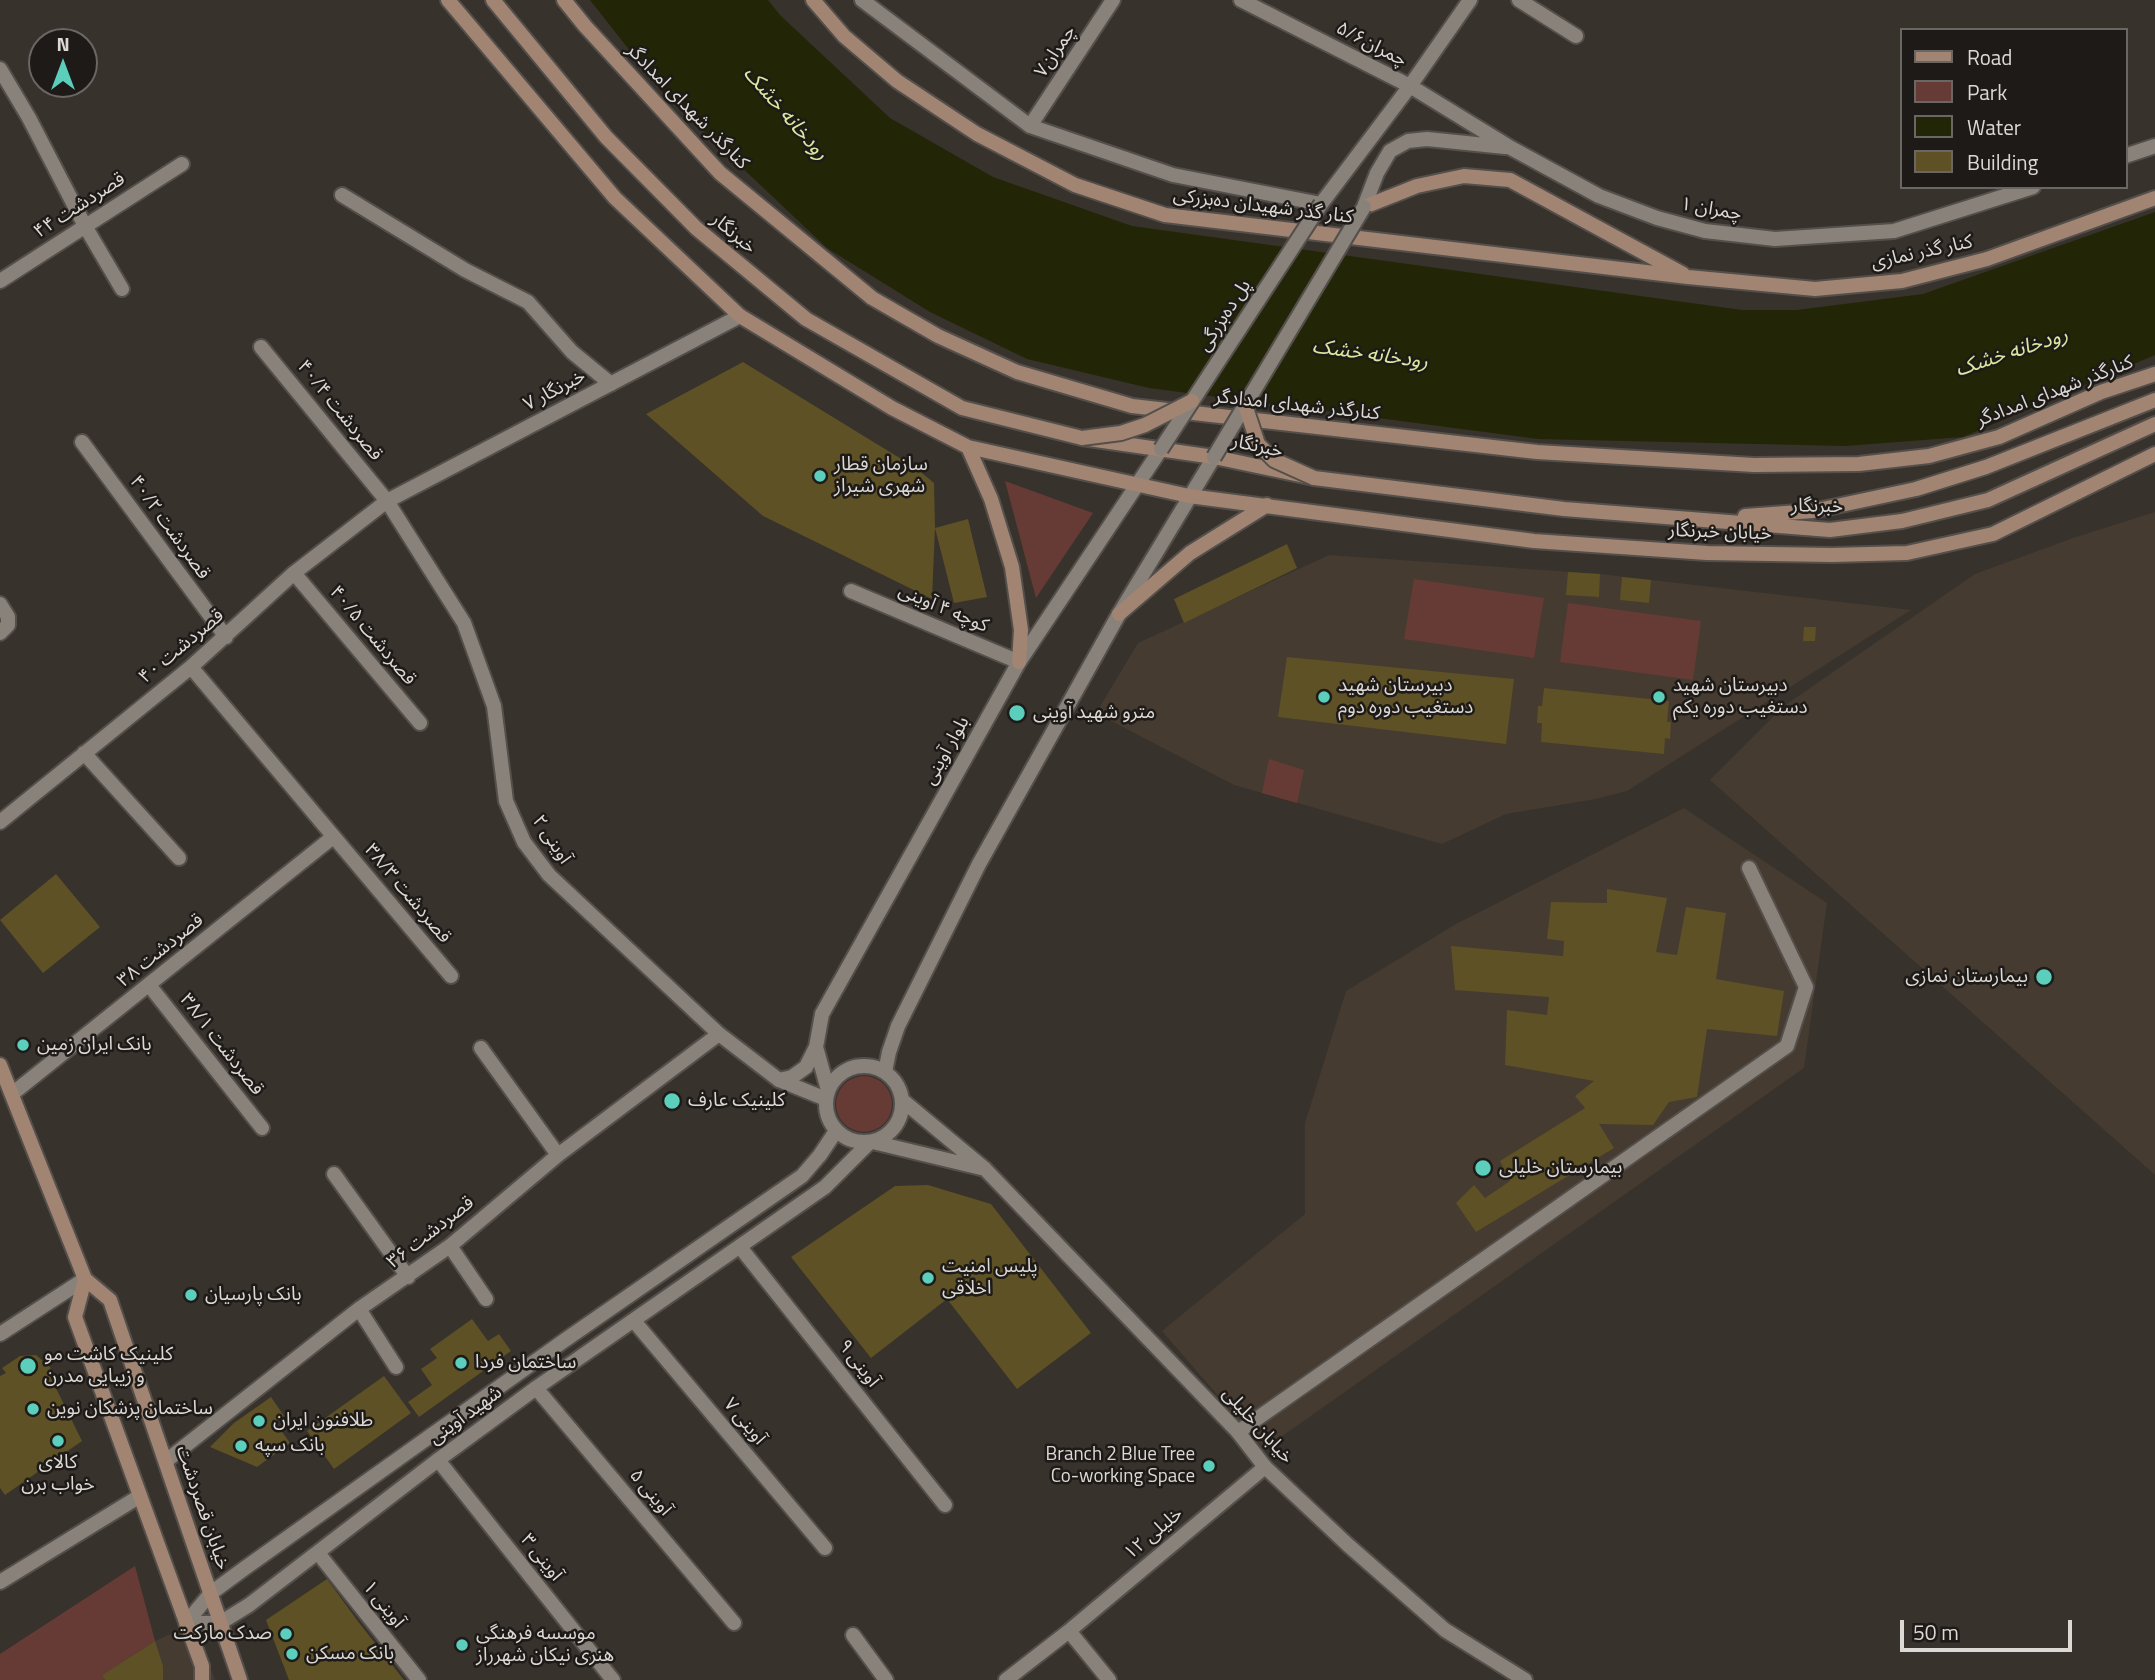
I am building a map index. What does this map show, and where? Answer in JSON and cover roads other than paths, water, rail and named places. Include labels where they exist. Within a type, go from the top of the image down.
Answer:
[{"type":"main road","points":[[448,0],[615,198],[740,316],[892,408],[968,447],[1136,486],[1189,496],[1267,505]]},
{"type":"main road","name":"خبرنگار","points":[[493,0],[606,137],[696,228],[806,319],[962,408],[1083,438],[1214,457],[1314,478],[1564,509],[1830,530],[1902,521],[1988,500],[2155,424]]},
{"type":"main road","name":"کنارگذر شهدای امدادگر","points":[[564,0],[720,173],[872,298],[938,336],[1017,372],[1132,406],[1537,452],[1754,466],[1859,464],[1929,456],[1999,437],[2101,392],[2155,374]]},
{"type":"main road","name":"کنار گذر شهیدان ده‌بزرکی","points":[[813,0],[844,36],[897,81],[977,135],[1075,184],[1164,215],[1688,277]]},
{"type":"main road","points":[[1364,207],[1417,186],[1464,176],[1510,180],[1688,277]]},
{"type":"main road","name":"کنار گذر نمازی","points":[[1688,277],[1815,289],[1902,281],[1987,259],[2155,198]]},
{"type":"main road","points":[[1696,519],[1813,511],[1916,489],[1986,467],[2155,400]]},
{"type":"main road","points":[[1083,438],[1121,433],[1145,425],[1192,401]]},
{"type":"main road","points":[[1245,405],[1258,444],[1274,460],[1314,478]]},
{"type":"main road","points":[[968,447],[991,499],[1012,567],[1021,630],[1019,663]]},
{"type":"main road","name":"خیابان خبرنگار","points":[[1267,505],[1534,541],[1707,553],[1907,553],[1993,534],[2155,454]]},
{"type":"main road","points":[[1118,614],[1190,552],[1267,505]]},
{"type":"main road","name":"خیابان قصردشت","points":[[0,1065],[85,1279],[110,1300],[240,1680]]},
{"type":"main road","points":[[85,1279],[75,1317],[202,1666],[202,1680]]},
{"type":"street","points":[[862,0],[1030,126],[1172,175],[1321,204]]},
{"type":"street","name":"چمران۵/۶","points":[[1241,0],[1410,86]]},
{"type":"street","name":"پل ده‌بزرگی","points":[[1161,449],[1321,204],[1410,86],[1470,0]]},
{"type":"street","points":[[1520,0],[1576,36]]},
{"type":"street","name":"چمران۷","points":[[1030,126],[1110,1]]},
{"type":"street","points":[[0,69],[122,289]]},
{"type":"street","name":"چمران ۱","points":[[1410,86],[1511,148],[1599,196],[1657,218],[1704,231],[1775,239],[1894,231],[2027,189]]},
{"type":"street","points":[[885,1072],[898,1026],[979,864],[1118,614],[1364,207],[1377,173],[1390,150],[1408,141],[1437,140],[1511,148]]},
{"type":"street","points":[[2127,155],[2155,146]]},
{"type":"street","name":"۴۴ قصردشت","points":[[0,281],[182,164]]},
{"type":"street","points":[[342,195],[465,270],[528,302],[572,352],[611,384]]},
{"type":"street","name":"۷ خبرنگار","points":[[387,501],[740,316]]},
{"type":"street","name":"۴۰/۴ قصردشت","points":[[261,347],[387,501]]},
{"type":"street","name":"۴۰/۲ قصردشت","points":[[82,442],[226,636]]},
{"type":"street","name":"بلوار آوینی","points":[[827,1094],[816,1047],[822,1014],[1019,663],[1161,449]]},
{"type":"street","name":"۴۰ قصردشت","points":[[0,822],[191,667],[294,573],[387,501]]},
{"type":"street","name":"۲ آوینی","points":[[387,501],[464,623],[494,706],[506,802],[524,842],[549,875],[719,1034],[779,1080],[827,1094]]},
{"type":"street","name":"۴۰/۵ قصردشت","points":[[294,573],[420,723]]},
{"type":"street","name":"کوچه ۴ آوینی","points":[[851,591],[1019,663]]},
{"type":"street","points":[[0,604],[8,617],[8,625],[0,633]]},
{"type":"street","name":"۳۸/۳ قصردشت","points":[[191,667],[451,976]]},
{"type":"street","points":[[84,753],[178,858]]},
{"type":"street","name":"۳۸ قصردشت","points":[[12,1094],[333,837]]},
{"type":"street","points":[[1238,1432],[1787,1046],[1806,987],[1749,868]]},
{"type":"street","name":"۳۸/۱ قصردشت","points":[[149,985],[262,1128]]},
{"type":"street","name":"۳۶ قصردشت","points":[[166,1461],[359,1309],[450,1246],[558,1155],[719,1034]]},
{"type":"street","points":[[779,1080],[792,1077],[806,1067],[816,1047]]},
{"type":"street","points":[[481,1048],[558,1155]]},
{"type":"street","points":[[871,1142],[889,1133],[895,1126],[902,1109],[899,1089],[885,1072],[867,1066],[848,1069],[833,1081],[827,1094],[827,1116],[836,1131],[851,1140],[871,1142],[985,1169]]},
{"type":"street","name":"خیابان خلیلی","points":[[902,1100],[985,1169],[1238,1432],[1265,1466],[1348,1545],[1445,1630],[1525,1680]]},
{"type":"street","name":"شهید آوینی","points":[[186,1623],[211,1593],[565,1340],[802,1176],[836,1131]]},
{"type":"street","name":"شهید آوینی","points":[[220,1623],[318,1553],[537,1388],[825,1187],[871,1142]]},
{"type":"street","points":[[334,1174],[408,1277]]},
{"type":"street","points":[[450,1246],[486,1299]]},
{"type":"street","name":"۹ آوینی","points":[[740,1247],[945,1506]]},
{"type":"street","points":[[0,1334],[85,1279]]},
{"type":"street","points":[[359,1309],[396,1367]]},
{"type":"street","name":"۷ آوینی","points":[[634,1321],[825,1548]]},
{"type":"street","name":"۵ آوینی","points":[[537,1388],[734,1623]]},
{"type":"street","name":"۳ آوینی","points":[[438,1460],[613,1680]]},
{"type":"street","name":"۱۲ خلیلی","points":[[1006,1680],[1069,1632],[1265,1466]]},
{"type":"street","points":[[0,1581],[140,1496]]},
{"type":"street","name":"۱ آوینی","points":[[318,1553],[419,1680]]},
{"type":"street","points":[[186,1623],[220,1623]]},
{"type":"street","points":[[1069,1632],[1109,1680]]},
{"type":"street","points":[[853,1635],[886,1680]]},
{"type":"water","name":"رودخانه خشک","points":[[590,0],[768,0],[780,15],[890,118],[993,177],[1132,226],[1742,310],[1797,310],[1923,294],[2155,212],[2155,355],[1963,437],[1845,446],[1538,439],[1149,388],[1027,359],[930,312],[827,248],[663,93]]},
{"type":"place","name":"سازمان قطار شهری شیراز","points":[[820,476]]},
{"type":"place","name":"دبیرستان شهید دستغیب دوره دوم","points":[[1324,697]]},
{"type":"place","name":"دبیرستان شهید دستغیب دوره یکم","points":[[1659,697]]},
{"type":"place","name":"مترو شهید آوینی","points":[[1017,713]]},
{"type":"place","name":"بیمارستان نمازی","points":[[2044,977]]},
{"type":"place","name":"بانک ایران زمین","points":[[23,1045]]},
{"type":"place","name":"کلینیک عارف","points":[[672,1101]]},
{"type":"place","name":"بیمارستان خلیلی","points":[[1483,1168]]},
{"type":"place","name":"پلیس امنیت اخلاقی","points":[[928,1278]]},
{"type":"place","name":"بانک پارسیان","points":[[191,1295]]},
{"type":"place","name":"ساختمان فردا","points":[[461,1363]]},
{"type":"place","name":"کلینیک کاشت مو و زیبایی مدرن","points":[[28,1366]]},
{"type":"place","name":"ساختمان پزشکان نوین","points":[[33,1409]]},
{"type":"place","name":"طلافنون ایران","points":[[259,1421]]},
{"type":"place","name":"کالای خواب برن","points":[[58,1441]]},
{"type":"place","name":"بانک سپه","points":[[241,1446]]},
{"type":"place","name":"Branch 2 Blue Tree Co-working Space","points":[[1209,1466]]},
{"type":"place","name":"صدک مارکت","points":[[286,1634]]},
{"type":"place","name":"موسسه فرهنگی هنری نیکان شهرراز","points":[[462,1645]]},
{"type":"place","name":"بانک مسکن","points":[[292,1654]]}]
